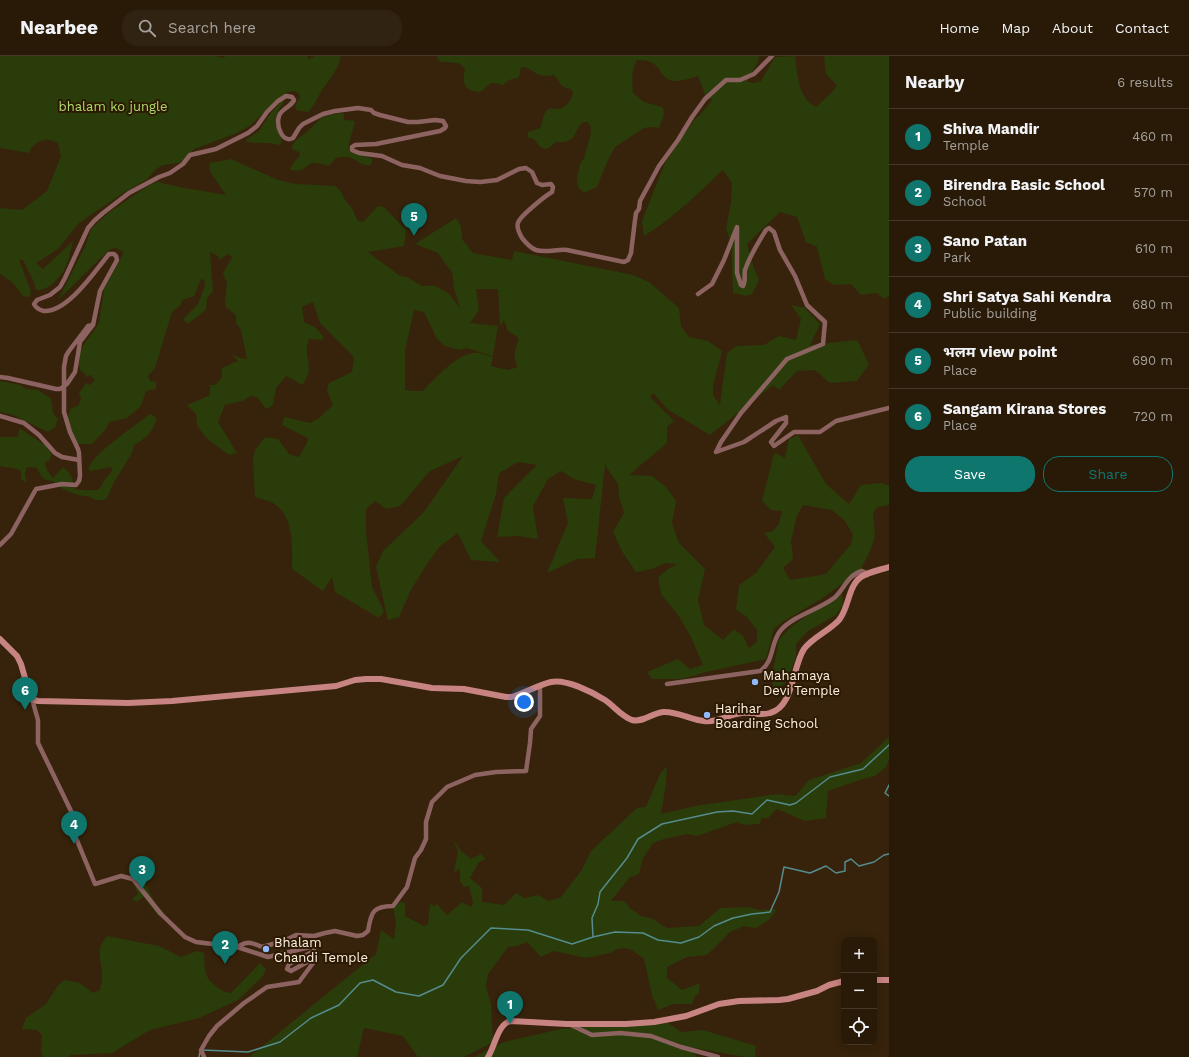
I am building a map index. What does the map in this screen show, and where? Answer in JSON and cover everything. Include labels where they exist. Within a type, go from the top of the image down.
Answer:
[{"type":"main road","points":[[0,639],[17,656],[21,664],[32,700],[38,701],[128,703],[172,701],[336,686],[355,680],[366,679],[381,679],[432,688],[464,689],[506,697],[516,696],[554,682],[572,684],[596,695],[626,717],[635,720],[640,721],[663,712],[675,713],[706,722],[742,713],[770,713],[777,710],[788,696],[804,649],[838,621],[845,610],[853,587],[861,577],[889,567]]},
{"type":"main road","points":[[877,980],[889,980]]},
{"type":"main road","points":[[488,1057],[501,1028],[506,1022],[516,1020],[567,1024],[626,1024],[654,1022],[686,1016],[719,1004],[738,1001],[788,999],[817,991],[829,985],[841,982]]},
{"type":"street","points":[[0,377],[52,389],[64,387],[70,381],[75,372],[80,342],[93,325],[100,291],[117,260],[116,256],[114,254],[109,254],[79,291],[65,303],[47,311],[38,309],[34,305],[37,300],[50,295],[63,283],[89,226],[129,193],[159,176],[170,173],[183,164],[190,155],[216,149],[248,133],[257,126],[267,112],[278,101],[284,97],[292,97],[294,100],[291,105],[281,112],[278,117],[282,134],[285,139],[288,140],[293,138],[303,124],[323,114],[335,111],[362,108],[371,110],[380,115],[408,122],[435,120],[443,121],[446,126],[440,131],[376,144],[355,145],[352,148],[353,151],[360,153],[382,156],[402,166],[420,168],[440,176],[466,181],[480,182],[497,180],[519,169],[526,168],[532,172],[537,183],[544,185],[551,184],[554,187],[552,192],[518,221],[517,225],[519,232],[532,248],[538,250],[567,250],[624,262],[628,260],[631,253],[636,213],[639,210],[640,201],[659,166],[678,140],[692,117],[705,99],[726,80],[740,80],[754,74],[772,56]]},
{"type":"street","points":[[698,294],[712,284],[724,260],[737,227],[737,273],[740,285],[744,286],[745,272],[752,251],[766,230],[769,228],[774,232],[780,250],[795,276],[807,305],[825,322],[823,344],[787,359],[741,413],[716,452],[744,442],[776,421],[786,417],[786,423],[771,442],[774,446],[794,432],[820,432],[836,421],[889,408]]},
{"type":"street","points":[[0,545],[11,534],[36,489],[62,484],[76,485],[79,482],[78,449],[70,432],[64,412],[64,367],[66,356],[88,326],[93,325]]},
{"type":"street","points":[[0,416],[24,423],[62,458],[79,460]]},
{"type":"street","points":[[667,684],[760,670],[764,668],[771,658],[774,640],[781,629],[835,598],[846,582],[856,573],[862,571],[866,572],[867,574]]},
{"type":"street","points":[[237,947],[250,942],[262,947],[296,936],[314,936],[325,932],[335,931],[357,936],[363,935],[368,931],[370,917],[376,909],[383,906],[393,906],[407,886],[415,858],[426,839],[426,822],[432,802],[447,787],[475,775],[526,771],[531,729],[540,716],[540,686]]},
{"type":"street","points":[[32,700],[38,720],[38,743],[71,811],[76,838],[95,884],[121,876],[133,879],[161,914],[185,937],[196,942],[237,947],[268,957],[314,946],[314,951],[289,964],[287,969],[291,971],[309,961],[313,963],[299,982],[266,987],[244,1003],[217,1026],[209,1036],[201,1050],[204,1057]]},
{"type":"street","points":[[567,1024],[592,1035],[620,1033],[651,1036],[681,1047],[718,1057]]},
{"type":"green space","name":"bhalam ko jungle","points":[[0,56],[216,56],[223,58],[226,56],[308,56],[307,58],[309,59],[315,56],[341,56],[338,66],[308,112],[296,110],[295,106],[300,97],[299,94],[293,91],[288,92],[278,98],[251,125],[237,133],[194,149],[179,163],[163,165],[156,169],[146,180],[123,193],[79,223],[58,249],[36,263],[43,269],[73,241],[65,268],[60,276],[45,289],[36,290],[34,282],[23,260],[19,260],[31,291],[29,297],[23,296],[12,282],[0,274],[0,208],[22,210],[47,191],[61,156],[58,143],[50,140],[43,140],[37,143],[29,153],[0,148]]},
{"type":"green space","points":[[437,56],[759,56],[758,62],[747,82],[755,83],[761,81],[775,57],[795,56],[798,78],[802,91],[810,103],[816,107],[833,91],[837,85],[826,74],[824,56],[889,56],[889,296],[884,299],[877,293],[861,295],[851,284],[834,285],[825,279],[817,247],[806,242],[797,217],[780,212],[747,244],[759,280],[752,294],[746,296],[733,293],[731,243],[726,229],[731,202],[732,183],[723,170],[676,213],[644,236],[642,221],[665,163],[694,120],[713,99],[706,98],[698,76],[676,81],[670,80],[652,62],[637,60],[632,80],[633,93],[644,102],[662,107],[664,115],[659,128],[644,128],[615,147],[597,187],[584,193],[578,187],[577,179],[580,164],[584,158],[590,137],[591,127],[588,122],[582,123],[571,140],[556,142],[549,148],[544,149],[540,147],[534,139],[527,137],[528,132],[540,128],[543,117],[548,109],[559,109],[568,103],[573,93],[571,89],[562,86],[554,75],[542,76],[522,67],[519,77],[509,80],[503,85],[492,83],[480,92],[473,91],[469,90],[465,84],[465,69],[460,64],[441,62],[438,60]]},
{"type":"green space","points":[[281,101],[284,101],[276,116],[276,122],[282,141],[281,144],[247,142],[246,140],[259,131]]},
{"type":"green space","points":[[340,113],[344,114],[345,120],[355,121],[349,144],[349,151],[373,159],[371,165],[363,164],[348,157],[338,157],[328,166],[312,163],[301,170],[291,170],[290,169],[293,163],[300,156],[299,152],[292,149],[292,146],[296,140],[307,132],[322,117]]},
{"type":"green space","points":[[231,159],[278,180],[296,184],[336,186],[352,208],[357,220],[363,222],[378,206],[384,207],[406,230],[404,246],[368,252],[400,276],[407,277],[422,286],[435,286],[448,293],[460,308],[454,289],[452,272],[438,253],[415,244],[456,218],[461,226],[462,239],[473,253],[512,260],[514,251],[633,275],[649,282],[679,308],[681,326],[689,337],[708,341],[722,351],[713,386],[713,395],[720,405],[727,353],[736,346],[764,345],[779,336],[796,340],[801,319],[791,305],[805,308],[820,324],[810,345],[857,340],[869,364],[857,381],[830,383],[815,370],[797,371],[779,390],[773,385],[710,435],[667,409],[654,394],[652,394],[650,397],[674,421],[667,427],[667,443],[629,475],[652,476],[666,487],[676,501],[672,523],[679,543],[705,569],[698,600],[704,625],[723,640],[734,629],[743,636],[749,648],[757,642],[757,630],[746,616],[736,610],[739,585],[756,573],[775,547],[764,533],[773,531],[779,524],[782,511],[771,510],[762,501],[774,454],[776,453],[785,458],[789,439],[798,435],[826,484],[849,504],[861,485],[881,483],[889,486],[889,505],[877,507],[873,513],[875,536],[870,551],[860,571],[821,599],[784,621],[774,629],[766,659],[706,672],[682,679],[652,679],[647,672],[678,659],[690,669],[703,665],[691,637],[678,615],[661,594],[658,577],[677,564],[665,563],[652,569],[636,572],[623,553],[613,532],[624,513],[619,497],[618,484],[605,465],[595,558],[577,559],[547,573],[568,523],[563,498],[592,499],[596,485],[574,479],[561,471],[548,479],[533,506],[538,539],[518,536],[497,537],[504,498],[537,465],[518,462],[499,473],[496,494],[481,541],[500,562],[471,560],[458,533],[440,546],[427,564],[411,590],[399,617],[388,620],[376,567],[383,551],[424,512],[463,456],[430,471],[400,506],[386,509],[375,501],[366,509],[366,531],[372,587],[384,611],[379,618],[335,592],[332,577],[323,591],[292,569],[292,542],[289,524],[280,509],[273,503],[255,497],[253,461],[255,450],[265,437],[278,439],[289,454],[299,457],[307,443],[308,438],[282,425],[284,417],[310,423],[319,418],[333,405],[327,390],[329,383],[352,372],[354,357],[320,323],[313,302],[302,307],[304,322],[316,328],[324,337],[322,340],[309,339],[307,350],[309,371],[303,385],[286,376],[276,388],[273,405],[266,409],[257,397],[251,396],[242,401],[225,405],[218,422],[237,453],[229,455],[206,438],[197,425],[196,414],[187,405],[210,395],[210,385],[215,385],[222,378],[222,368],[238,361],[232,354],[240,358],[247,359],[241,330],[236,323],[236,315],[226,307],[225,302],[227,284],[223,273],[232,257],[228,254],[219,260],[218,256],[210,252],[213,291],[207,298],[206,310],[188,324],[183,319],[198,304],[205,285],[204,280],[201,279],[194,296],[182,300],[180,306],[172,312],[155,368],[148,376],[150,381],[156,382],[156,389],[146,391],[141,406],[127,418],[109,422],[106,429],[92,444],[78,444],[66,429],[67,419],[71,408],[78,406],[81,399],[79,393],[86,383],[90,385],[95,380],[91,375],[85,377],[86,375],[80,370],[78,359],[81,349],[99,323],[104,289],[124,252],[115,248],[110,249],[58,300],[85,247],[91,229],[108,213],[151,184],[158,182],[226,195],[209,170],[210,163]],"holes":[[[476,289],[498,289],[500,326],[504,320],[508,331],[519,338],[515,350],[516,363],[518,367],[508,370],[491,366],[493,357],[480,353],[472,353],[456,360],[423,391],[405,390],[405,351],[414,310],[424,312],[437,339],[445,346],[459,350],[467,348],[493,356],[498,326],[470,323],[479,310]],[[803,505],[832,510],[844,520],[853,534],[851,544],[826,574],[790,580],[783,568],[792,560],[793,555],[791,541],[797,516]]]},
{"type":"green space","points":[[0,381],[20,385],[26,389],[38,390],[51,399],[53,413],[58,419],[55,427],[48,432],[13,415],[0,412]]},
{"type":"green space","points":[[151,414],[157,419],[153,428],[145,438],[134,445],[132,453],[113,484],[107,498],[104,500],[95,500],[93,498],[81,496],[65,490],[53,481],[43,478],[37,468],[26,468],[25,475],[27,483],[21,479],[21,471],[18,469],[0,466],[0,437],[18,437],[19,428],[45,445],[52,454],[49,461],[45,462],[45,465],[53,478],[63,467],[71,476],[74,488],[77,490],[97,490],[112,471],[111,467],[91,471],[88,469],[92,462],[114,441]]},
{"type":"green space","points":[[842,592],[843,605],[836,615],[808,631],[796,644],[796,657],[788,679],[772,696],[774,665],[779,639],[792,626]]},
{"type":"green space","points":[[889,737],[889,760],[886,767],[875,776],[828,791],[826,818],[805,821],[777,809],[768,818],[762,818],[759,824],[744,825],[737,822],[697,836],[687,834],[653,843],[643,858],[639,874],[630,877],[611,901],[624,901],[631,909],[641,916],[653,919],[667,928],[699,926],[720,908],[749,907],[759,910],[777,909],[769,920],[756,928],[744,926],[730,932],[707,955],[687,957],[667,967],[667,978],[682,990],[700,983],[699,993],[695,996],[692,1004],[673,1004],[658,1010],[652,995],[644,959],[632,950],[625,948],[617,949],[610,953],[586,958],[554,951],[541,957],[527,942],[517,946],[508,947],[488,974],[486,987],[491,1004],[493,1042],[464,1057],[418,1057],[403,1036],[364,1028],[357,1057],[249,1057],[376,954],[381,930],[394,939],[396,922],[393,906],[400,902],[405,903],[405,916],[424,926],[428,924],[430,904],[435,906],[437,904],[447,915],[462,902],[471,907],[473,903],[469,886],[464,887],[460,881],[460,869],[454,872],[458,851],[453,839],[461,851],[471,859],[481,854],[486,859],[479,862],[470,878],[482,888],[482,902],[504,905],[516,893],[524,898],[538,895],[549,901],[561,897],[581,871],[591,851],[637,808],[646,807],[660,774],[667,766],[666,784],[661,814],[695,806],[777,794],[795,796],[809,780],[861,763]]},
{"type":"green space","points":[[143,860],[142,867],[146,885],[156,905],[165,913],[158,916],[144,897],[136,902],[132,899],[138,894],[130,874],[135,866]]},
{"type":"green space","points":[[107,936],[159,946],[181,957],[197,951],[204,953],[205,968],[209,980],[220,989],[229,993],[231,993],[260,963],[266,969],[263,976],[238,1000],[199,1018],[150,1030],[112,1053],[71,1055],[68,1057],[43,1057],[41,1050],[42,1035],[37,1030],[22,1029],[26,1018],[46,1004],[59,984],[65,980],[80,983],[93,993],[100,990],[102,974],[100,950],[103,941]]},
{"type":"green space","points":[[664,1020],[681,1032],[703,1030],[756,1046],[755,1057],[745,1057],[690,1047],[693,1053],[698,1057],[474,1057],[504,1042],[561,1029]]},
{"type":"waterway","points":[[203,1050],[248,1052],[280,1042],[311,1018],[339,1005],[360,983],[373,980],[396,992],[419,996],[443,985],[461,958],[491,928],[528,930],[572,944],[593,937],[592,918],[598,904],[600,892],[627,858],[638,839],[662,824],[717,812],[733,811],[752,814],[767,800],[790,805],[796,803],[830,777],[863,769],[889,745]]},
{"type":"waterway","points":[[889,785],[885,793],[889,796]]},
{"type":"waterway","points":[[593,937],[615,932],[643,933],[658,940],[681,943],[699,937],[714,926],[733,918],[770,912],[779,892],[784,867],[810,873],[826,866],[836,873],[845,871],[845,862],[851,859],[859,866],[874,862],[884,855],[889,854]]},
{"type":"waterway","points":[[199,1057],[200,1052]]},
{"type":"place","name":"भलम view point","points":[[414,236]]},
{"type":"place","name":"Mahamaya Devi Temple","points":[[755,682]]},
{"type":"place","name":"Sangam Kirana Stores","points":[[25,710]]},
{"type":"place","name":"Harihar Boarding School","points":[[707,715]]},
{"type":"place","name":"Shri Satya Sahi Kendra","points":[[74,844]]},
{"type":"place","name":"Sano Patan","points":[[142,889]]},
{"type":"place","name":"Bhalam Chandi Temple","points":[[266,949]]},
{"type":"place","name":"Birendra Basic School","points":[[225,964]]},
{"type":"place","name":"Shiva Mandir","points":[[510,1024]]}]
